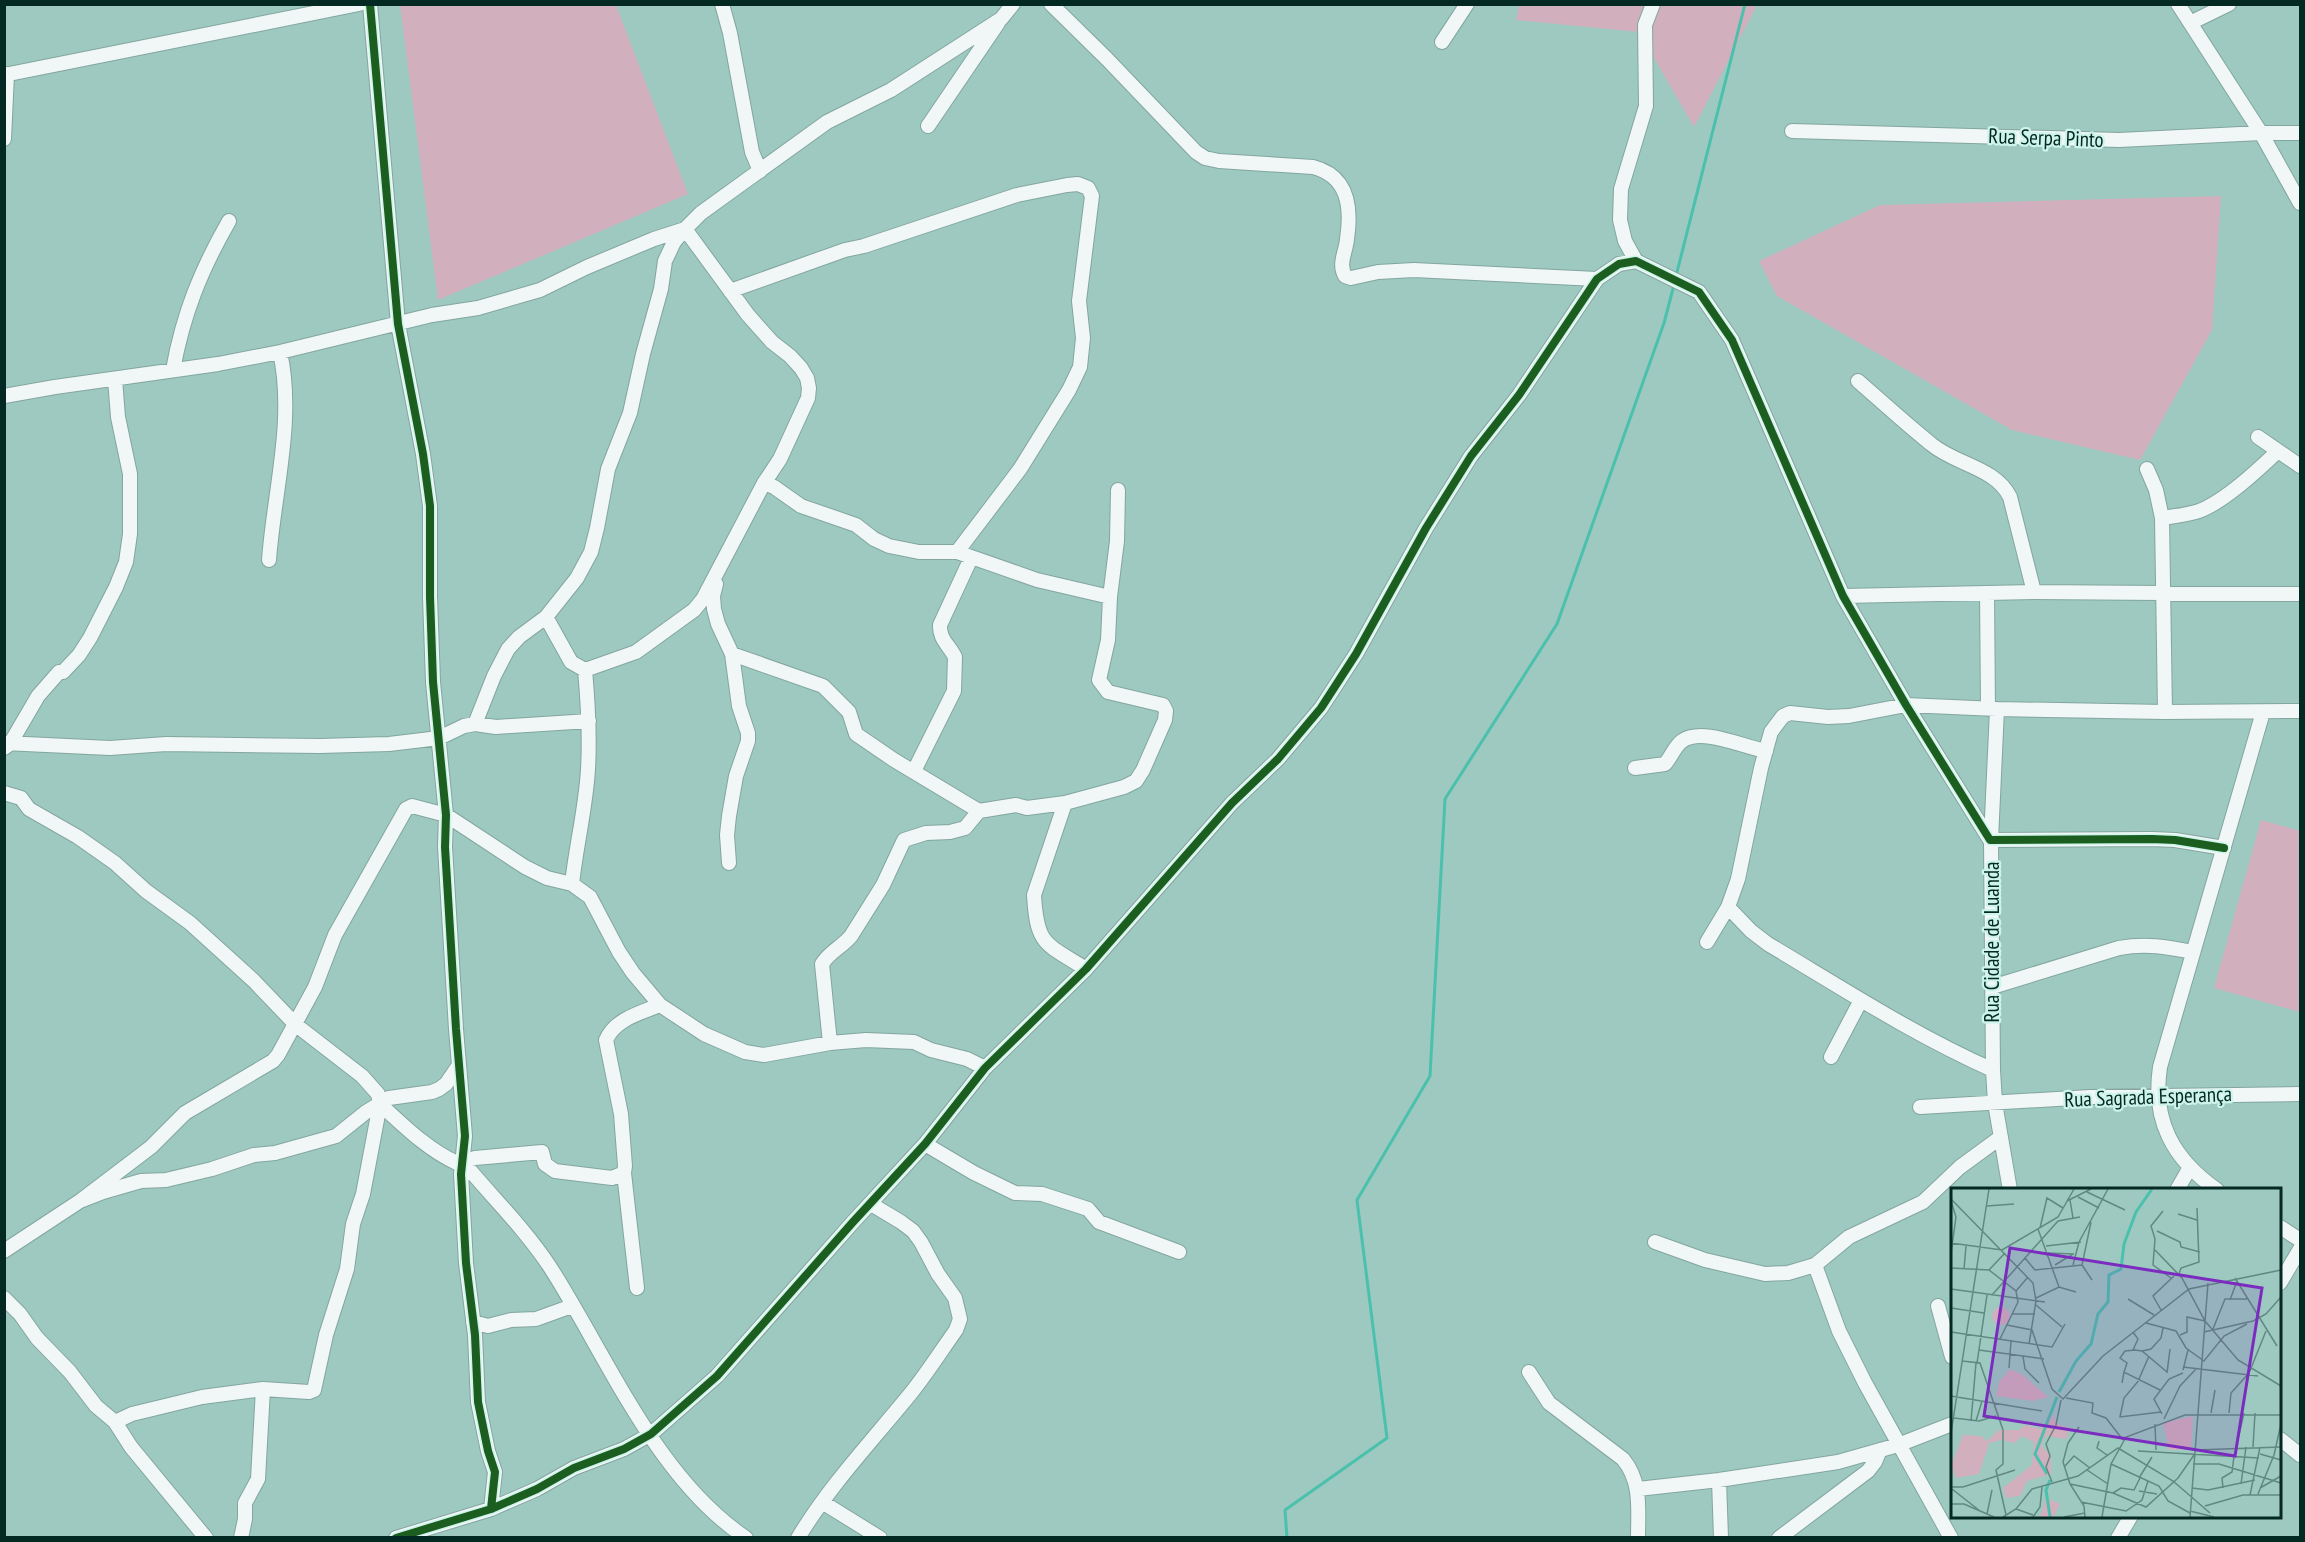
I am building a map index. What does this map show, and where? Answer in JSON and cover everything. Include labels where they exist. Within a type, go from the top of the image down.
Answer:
[{"type":"street","points":[[4,139],[6,74],[358,4]]},
{"type":"street","points":[[370,4],[398,324],[423,454],[430,506],[433,682],[446,815],[444,847],[465,1136],[461,1174],[466,1263],[478,1375],[478,1402],[495,1472],[491,1509]]},
{"type":"street","points":[[722,4],[730,33],[752,152],[760,171]]},
{"type":"street","points":[[475,724],[494,676],[508,649],[519,637],[546,617],[576,578],[591,552],[608,469],[630,413],[661,288],[665,261],[674,242],[701,213],[827,122],[891,90],[1000,19],[1013,4]]},
{"type":"street","points":[[928,126],[1013,4]]},
{"type":"street","points":[[1051,4],[1196,152],[1205,158],[1219,161],[1312,167],[1326,171],[1340,182],[1346,197],[1349,218],[1341,265],[1346,276],[1351,278],[1378,272],[1414,270],[1597,279]]},
{"type":"street","points":[[1442,42],[1467,4]]},
{"type":"street","points":[[1636,261],[1625,241],[1620,220],[1621,189],[1646,106],[1645,25],[1653,4]]},
{"type":"street","points":[[2178,4],[2261,133],[2301,203]]},
{"type":"street","points":[[2190,23],[2229,4]]},
{"type":"street","name":"Rua Serpa Pinto","points":[[1792,131],[2119,140],[2301,133]]},
{"type":"street","points":[[730,291],[845,250],[864,246],[1017,195],[1067,185],[1078,184],[1088,188],[1092,196],[1079,301],[1083,338],[1080,367],[1069,390],[1020,469],[957,552]]},
{"type":"street","points":[[173,370],[182,330],[198,279],[229,221]]},
{"type":"street","points":[[4,396],[218,364],[478,308],[540,290],[587,267],[654,239],[685,229]]},
{"type":"street","points":[[546,617],[571,662],[585,670],[636,652],[694,610],[704,599],[718,576],[764,483],[785,449],[808,398],[807,378],[801,368],[772,342],[730,291],[720,274],[685,229]]},
{"type":"street","points":[[654,239],[665,261]]},
{"type":"street","points":[[396,1538],[491,1509],[537,1489],[574,1468],[624,1449],[651,1434],[717,1376],[925,1144],[985,1068],[1086,969],[1232,803],[1278,759],[1321,708],[1356,654],[1426,528],[1471,456],[1519,395],[1597,279],[1619,264],[1636,261],[1699,292],[1732,340],[1842,596],[1906,705],[1992,840],[2152,839],[2175,840],[2224,848]]},
{"type":"street","points":[[269,560],[282,463],[286,389],[280,352]]},
{"type":"street","points":[[6,745],[44,687],[59,672],[67,668],[90,638],[126,562],[130,534],[130,474],[118,417],[115,379]]},
{"type":"street","points":[[1858,381],[1936,448],[1990,475],[2004,486],[2010,497],[2034,592]]},
{"type":"street","points":[[2259,437],[2301,466]]},
{"type":"street","points":[[2162,518],[2199,511],[2208,506],[2256,472],[2278,451]]},
{"type":"street","points":[[2147,470],[2159,498],[2162,518],[2165,712]]},
{"type":"street","points":[[764,483],[801,506],[856,525],[874,539],[889,546],[919,552],[957,552],[1037,580],[1110,597]]},
{"type":"street","points":[[732,654],[823,686],[849,712],[856,734],[894,760],[979,811],[1016,805],[1027,808],[1065,802],[1124,787],[1136,781],[1143,770],[1166,711],[1163,705],[1108,692],[1099,680],[1108,640],[1110,597],[1117,541],[1118,490]]},
{"type":"street","points":[[914,771],[954,692],[956,657],[943,641],[940,625],[971,558]]},
{"type":"street","points":[[718,576],[713,596],[714,609],[718,624],[732,654],[739,706],[748,733],[748,741],[736,776],[729,816],[727,835],[729,863]]},
{"type":"street","points":[[1842,596],[2034,592],[2301,594]]},
{"type":"street","name":"Rua Cidade de Luanda","points":[[1987,593],[1992,709],[1992,987],[1995,1103],[2010,1188]]},
{"type":"street","points":[[572,885],[588,770],[589,721],[585,670]]},
{"type":"street","points":[[1707,942],[1728,907],[1738,879],[1771,732],[1783,716],[1790,714],[1849,716],[1906,705],[2165,712],[2301,711]]},
{"type":"street","points":[[2214,1188],[2189,1169],[2174,1147],[2163,1121],[2158,1095],[2160,1066],[2263,712]]},
{"type":"street","points":[[6,745],[110,748],[166,744],[320,746],[389,744],[439,738],[464,726],[475,724],[496,727],[589,721]]},
{"type":"street","points":[[1635,768],[1665,764],[1682,741],[1691,737],[1720,737],[1744,747],[1766,751]]},
{"type":"street","points":[[4,793],[21,798],[29,809],[78,837],[115,863],[146,891],[190,923],[254,981],[296,1025],[362,1076],[378,1094],[380,1104],[363,1194],[353,1224],[347,1269],[335,1304],[314,1390],[309,1392],[263,1389],[202,1397],[132,1414],[115,1422]]},
{"type":"street","points":[[1065,802],[1034,895],[1036,918],[1040,935],[1046,943],[1086,969]]},
{"type":"street","points":[[4,1251],[80,1201],[151,1147],[185,1113],[273,1061],[296,1025],[315,987],[335,935],[406,809],[412,806],[446,815],[525,867],[547,878],[572,885],[590,897],[633,973],[660,1005],[704,1034],[745,1052],[774,1054],[830,1043],[866,1040],[914,1042],[931,1050],[967,1059],[985,1068]]},
{"type":"street","points":[[830,1043],[822,964],[827,956],[851,936],[883,885],[904,840],[926,833],[950,832],[965,828],[979,811]]},
{"type":"street","points":[[1728,907],[1751,931],[1768,944],[1950,1051],[1994,1070]]},
{"type":"street","points":[[1992,987],[2139,944],[2193,952]]},
{"type":"street","points":[[1831,1057],[1861,1000]]},
{"type":"street","points":[[637,1288],[624,1173],[621,1114],[606,1040],[610,1032],[624,1020],[660,1005]]},
{"type":"street","points":[[80,1201],[141,1181],[166,1180],[212,1169],[254,1155],[291,1149],[336,1136],[366,1112],[392,1097],[439,1089],[446,1084],[459,1065]]},
{"type":"street","name":"Rua Sagrada Esperança","points":[[1920,1107],[2158,1095],[2301,1094]]},
{"type":"street","points":[[380,1104],[439,1154],[457,1163],[475,1158],[542,1152],[545,1164],[555,1171],[612,1178],[624,1173]]},
{"type":"street","points":[[1655,1242],[1714,1262],[1765,1274],[1788,1273],[1815,1265],[1849,1237],[1923,1202],[1960,1167],[2001,1137]]},
{"type":"street","points":[[925,1144],[974,1173],[1015,1193],[1042,1194],[1088,1209],[1099,1222],[1179,1252]]},
{"type":"street","points":[[463,1162],[526,1234],[550,1267],[670,1464],[725,1523],[746,1538]]},
{"type":"street","points":[[2178,1188],[2189,1169]]},
{"type":"street","points":[[798,1538],[822,1502],[875,1433],[911,1393],[956,1330],[960,1319],[955,1299],[913,1231],[871,1204]]},
{"type":"street","points":[[2281,1228],[2301,1239]]},
{"type":"street","points":[[2281,1281],[2301,1249]]},
{"type":"street","points":[[1815,1265],[1839,1331],[1898,1445],[1951,1538]]},
{"type":"street","points":[[4,1298],[20,1314],[37,1338],[70,1372],[96,1406],[115,1422],[131,1448],[206,1538]]},
{"type":"street","points":[[472,1322],[488,1326],[511,1320],[536,1320],[572,1306]]},
{"type":"street","points":[[1938,1306],[1951,1350]]},
{"type":"street","points":[[1529,1372],[1549,1403],[1623,1459],[1629,1467],[1638,1489],[1638,1538]]},
{"type":"street","points":[[241,1538],[245,1519],[245,1503],[258,1479],[263,1389]]},
{"type":"street","points":[[1638,1489],[1719,1480],[1838,1462],[1898,1445],[1951,1425]]},
{"type":"street","points":[[2281,1440],[2301,1455]]},
{"type":"street","points":[[1779,1538],[1868,1471],[1880,1450]]},
{"type":"street","points":[[1719,1480],[1721,1538]]},
{"type":"street","points":[[822,1502],[880,1538]]},
{"type":"street","points":[[2118,1538],[2131,1518]]},
{"type":"shaded area","points":[[400,5],[616,5],[688,194],[438,300]]},
{"type":"shaded area","points":[[1519,5],[1757,5],[1694,127],[1639,32],[1516,20]]},
{"type":"shaded area","points":[[2221,196],[2212,330],[2140,460],[2012,430],[1777,296],[1759,261],[1880,205]]},
{"type":"shaded area","points":[[2261,820],[2300,831],[2300,1012],[2214,988]]},
{"type":"waterway","points":[[1676,276],[1745,4]]},
{"type":"waterway","points":[[1287,1538],[1285,1510],[1387,1438],[1357,1200],[1430,1076],[1445,799],[1557,624],[1664,323],[1674,285]]},
{"type":"cycle path","points":[[370,4],[398,324],[423,454],[430,506],[433,682],[446,815],[445,847],[465,1136],[461,1174],[466,1263],[475,1335],[478,1402],[488,1451],[495,1472],[491,1509]]},
{"type":"cycle path","points":[[396,1538],[491,1509],[537,1489],[574,1468],[624,1449],[651,1434],[717,1376],[925,1144],[985,1068],[1086,969],[1232,803],[1278,759],[1321,708],[1356,654],[1426,528],[1471,456],[1519,395],[1597,279],[1619,264],[1636,261],[1699,292],[1732,340],[1843,596],[1906,705],[1990,840],[2152,839],[2175,840],[2224,848]]}]
